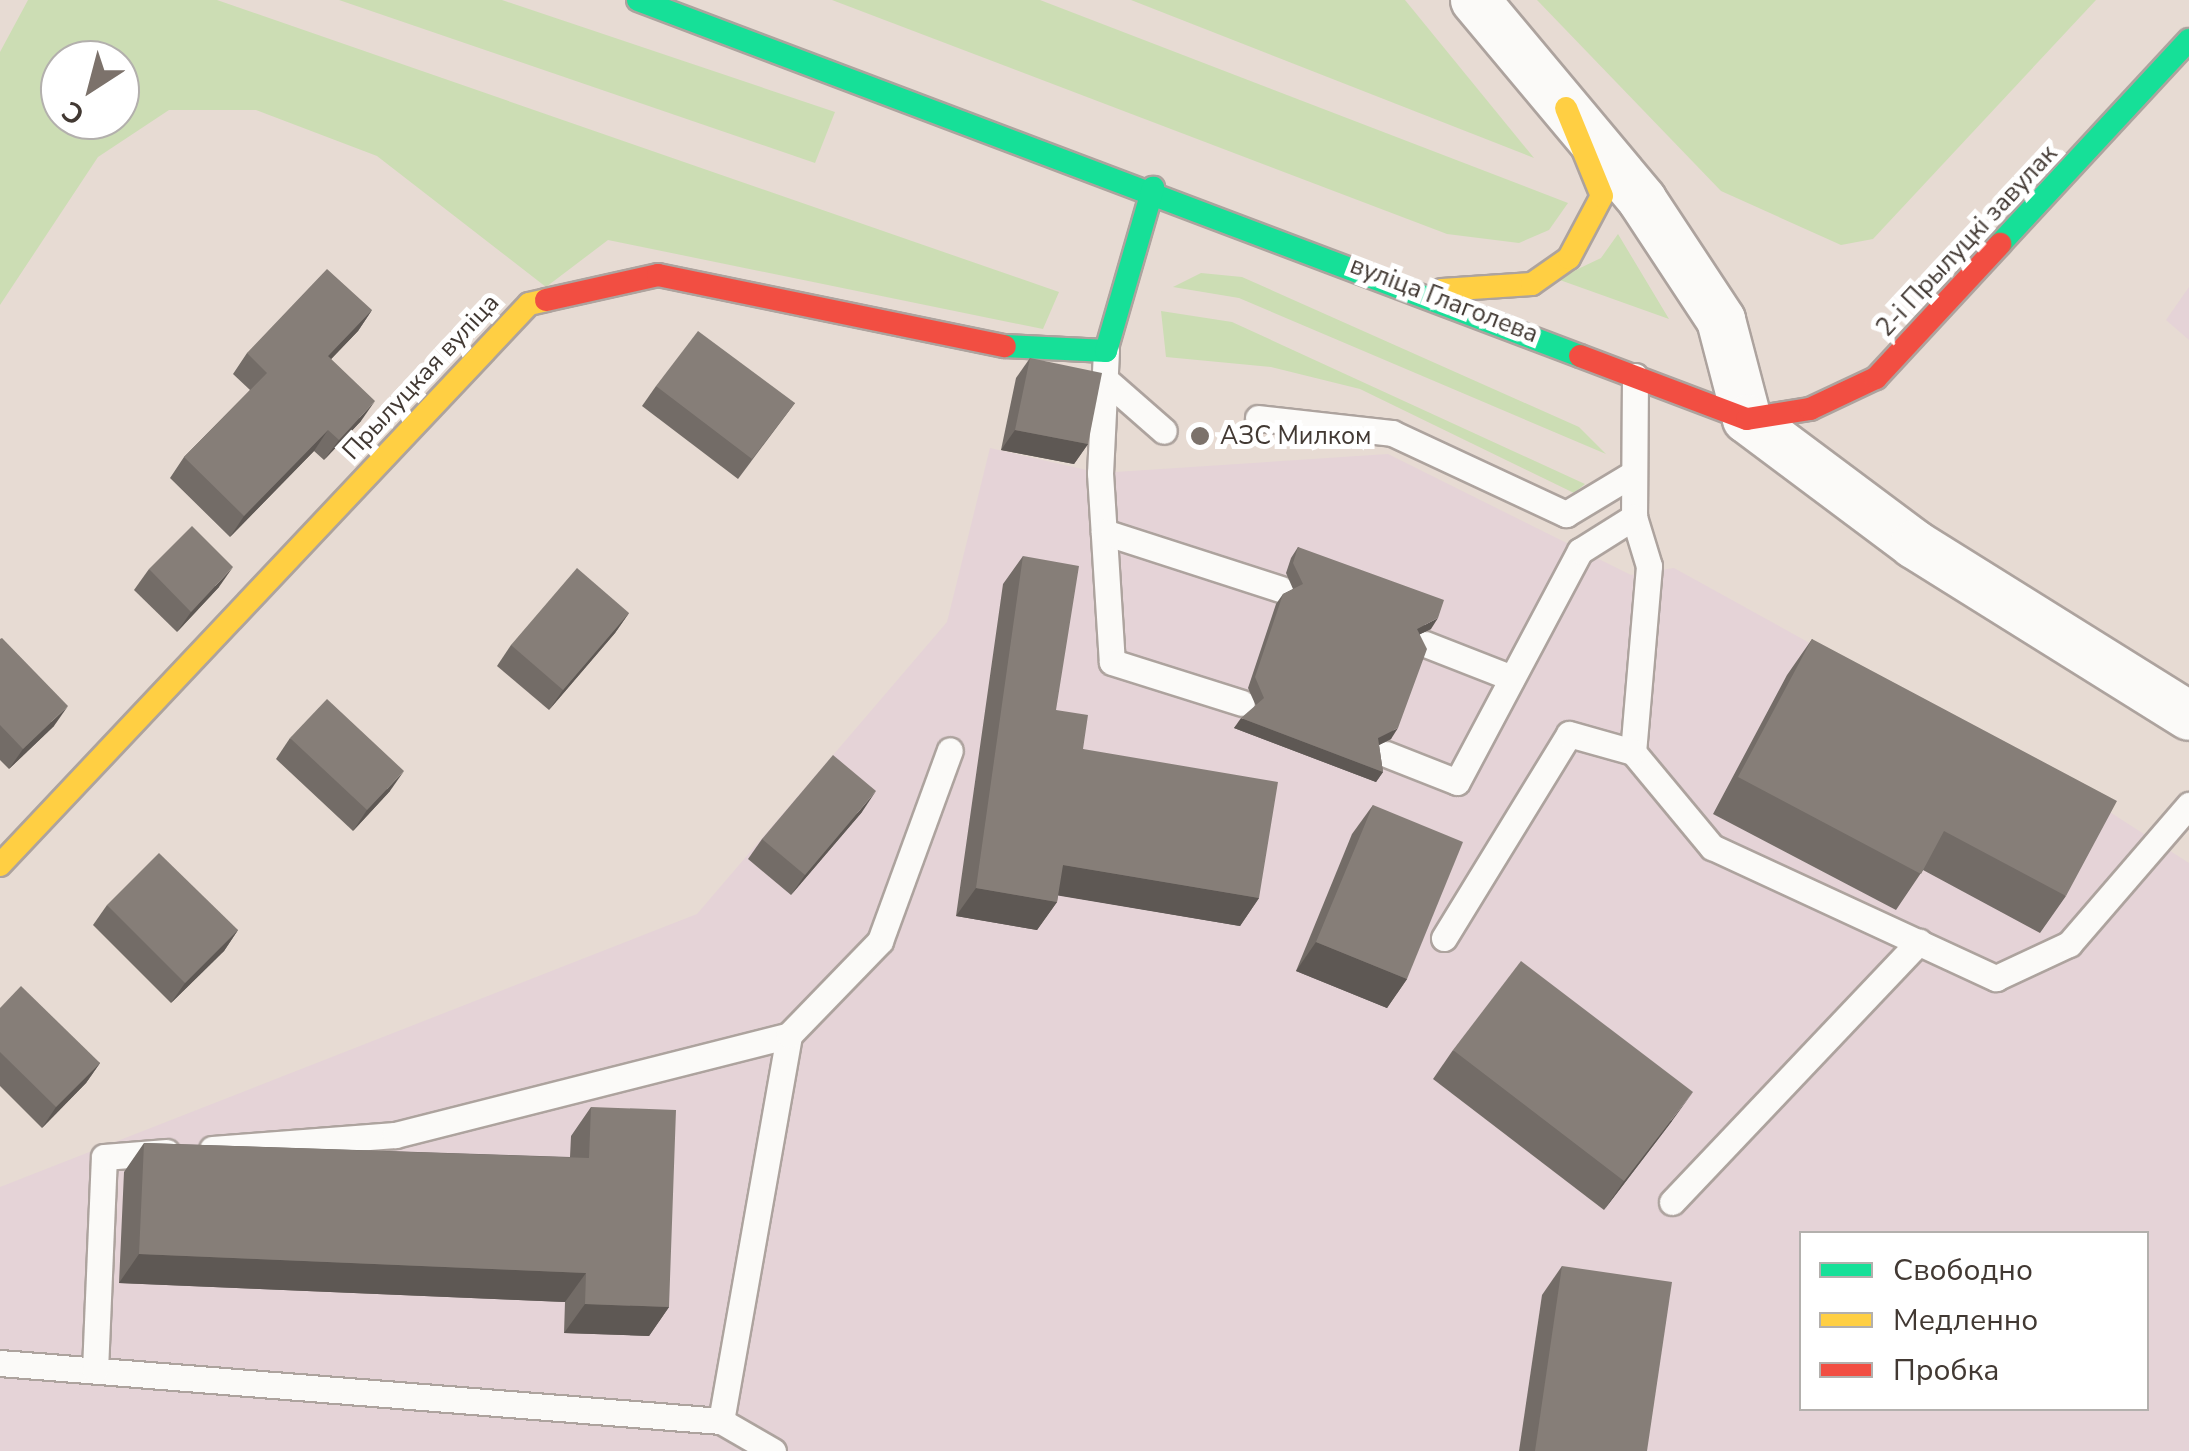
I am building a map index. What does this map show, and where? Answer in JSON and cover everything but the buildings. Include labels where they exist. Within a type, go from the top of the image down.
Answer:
[{"type":"street","name":"вуліца Глаголева","points":[[638,0],[1152,188],[1747,419],[1914,544],[2189,716]]},
{"type":"street","points":[[1476,0],[1642,200],[1720,320],[1747,419]]},
{"type":"street","name":"2-і Прылуцкі завулак","points":[[1747,419],[1810,408],[1876,378],[2189,40]]},
{"type":"street","points":[[1414,288],[1493,294],[1532,284],[1569,258],[1602,196],[1566,108]]},
{"type":"street","points":[[1106,351],[1152,188]]},
{"type":"street","name":"Прылуцкая вуліца","points":[[0,866],[528,304],[658,275],[1003,346],[1106,351]]},
{"type":"lane","points":[[696,20],[716,0]]},
{"type":"lane","points":[[1106,351],[1104,532],[1112,662],[1242,703]]},
{"type":"lane","points":[[1632,752],[1649,566],[1634,517],[1635,374]]},
{"type":"lane","points":[[1108,382],[1164,430]]},
{"type":"lane","points":[[1258,418],[1392,434],[1566,514],[1634,474]]},
{"type":"lane","points":[[1386,754],[1457,782],[1580,551],[1634,517]]},
{"type":"lane","points":[[1104,532],[1280,590]]},
{"type":"lane","points":[[1425,644],[1512,678]]},
{"type":"lane","points":[[1444,938],[1569,734],[1632,752],[1712,847],[1996,978],[2069,944],[2189,805]]},
{"type":"lane","points":[[95,1370],[104,1157],[395,1135],[788,1035],[880,940],[950,750]]},
{"type":"lane","points":[[1672,1202],[1919,942]]},
{"type":"lane","points":[[721,1421],[788,1035]]},
{"type":"lane","points":[[0,1363],[721,1421],[772,1451]]},
{"type":"shaded area","points":[[2189,287],[2189,340],[2166,320]]},
{"type":"shaded area","points":[[990,448],[1100,473],[1388,454],[1631,575],[1674,568],[2074,789],[2189,863],[2189,1451],[0,1451],[0,1187],[697,914],[947,622]]},
{"type":"green space","points":[[28,0],[217,0],[1059,292],[1043,329],[608,240],[546,287],[377,156],[256,110],[169,110],[140,129],[140,40],[40,40],[40,140],[124,140],[98,157],[0,305],[0,52]]},
{"type":"green space","points":[[339,0],[502,0],[835,112],[815,163]]},
{"type":"green space","points":[[832,0],[1040,0],[1568,203],[1549,230],[1519,243],[1447,234]]},
{"type":"green space","points":[[1131,0],[1405,0],[1534,158]]},
{"type":"green space","points":[[1537,0],[2096,0],[1873,239],[1841,245],[1721,191]]},
{"type":"green space","points":[[1618,234],[1669,319],[1557,279],[1601,258]]},
{"type":"green space","points":[[1201,273],[1242,277],[1579,427],[1606,454],[1239,298],[1173,287]]},
{"type":"green space","points":[[1161,311],[1232,322],[1585,484],[1574,493],[1360,389],[1271,367],[1166,357]]},
{"type":"traffic: fast","points":[[638,0],[1580,356]]},
{"type":"traffic: fast","points":[[2000,244],[2189,40]]},
{"type":"traffic: fast","points":[[1005,346],[1106,351],[1153,188]]},
{"type":"traffic: slow","points":[[1442,290],[1532,284],[1569,258],[1602,196],[1566,108]]},
{"type":"traffic: slow","points":[[0,865],[529,304],[546,300]]},
{"type":"traffic: jam","points":[[1580,356],[1747,419],[1810,409],[1876,378],[2000,244]]},
{"type":"traffic: jam","points":[[546,300],[658,275],[1005,346]]},
{"type":"place","name":"АЗС Милком","points":[[1200,436]]}]
